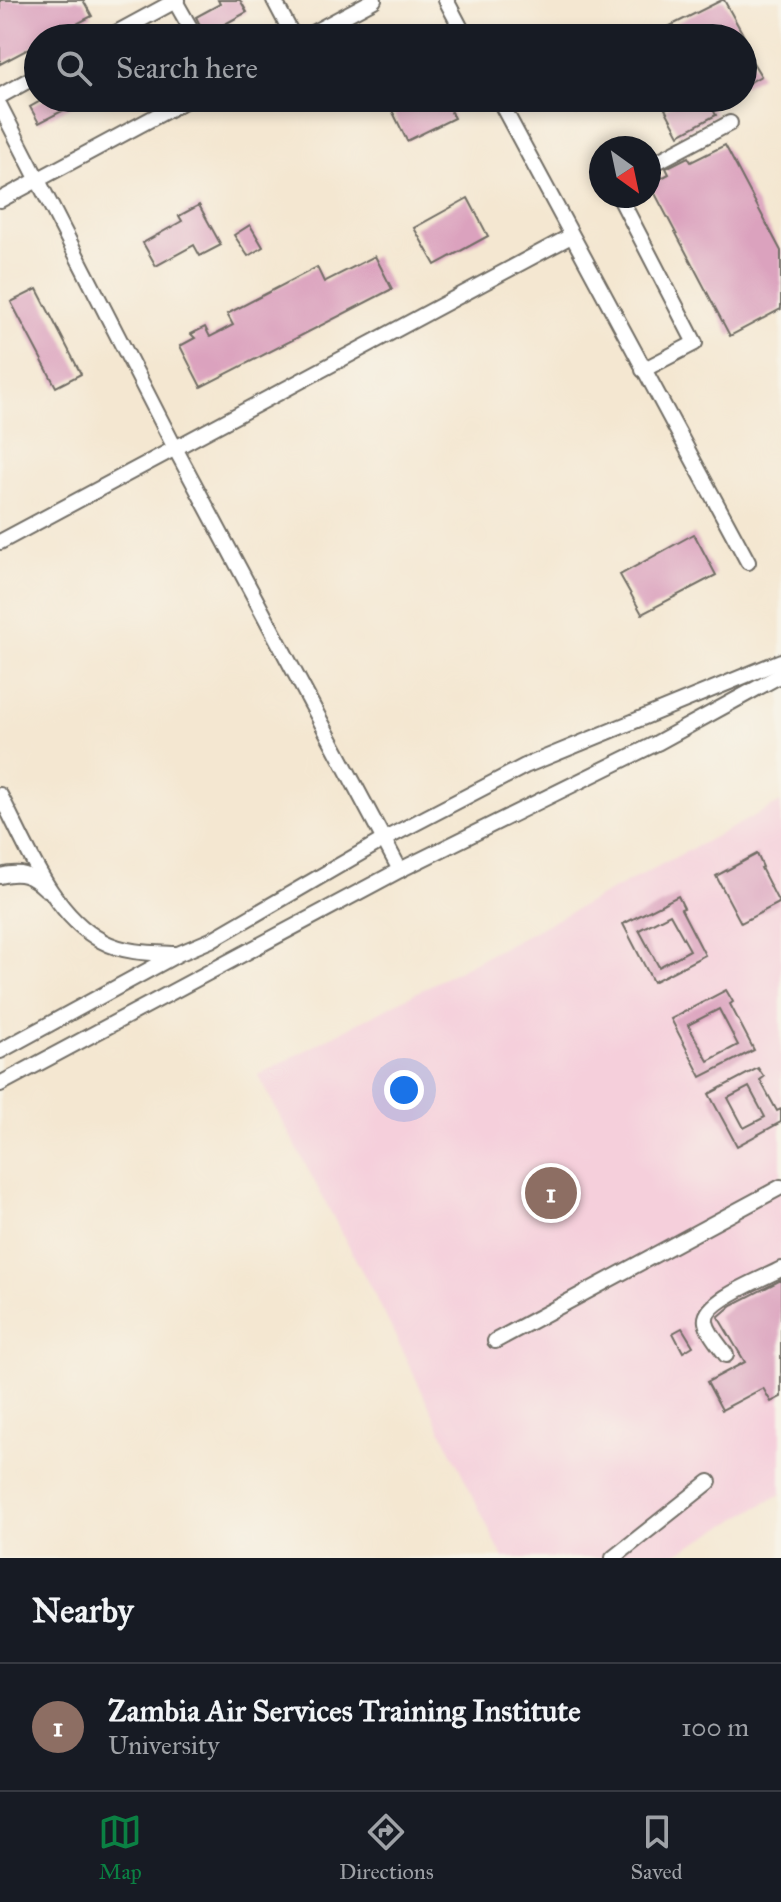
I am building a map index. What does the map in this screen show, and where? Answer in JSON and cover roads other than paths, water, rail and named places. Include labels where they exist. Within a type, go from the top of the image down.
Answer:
[{"type":"lane","points":[[132,24],[176,0],[189,24]]},
{"type":"lane","points":[[274,0],[287,24]]},
{"type":"lane","points":[[329,24],[374,0]]},
{"type":"lane","points":[[446,0],[459,24]]},
{"type":"lane","points":[[0,96],[24,83]]},
{"type":"lane","points":[[0,106],[175,448],[400,870]]},
{"type":"lane","points":[[0,200],[164,112]]},
{"type":"lane","points":[[505,112],[748,562]]},
{"type":"lane","points":[[661,160],[730,123]]},
{"type":"lane","points":[[625,208],[695,343],[643,370]]},
{"type":"lane","points":[[0,542],[571,236]]},
{"type":"lane","points":[[0,1051],[178,954],[211,940],[383,840],[525,766],[781,661]]},
{"type":"lane","points":[[0,1084],[400,870],[657,743],[781,675]]},
{"type":"lane","points":[[0,795],[53,895]]},
{"type":"lane","points":[[0,827],[17,828]]},
{"type":"lane","points":[[0,876],[16,872],[34,877],[76,924],[102,941],[122,949],[178,954]]},
{"type":"lane","points":[[495,1341],[781,1187]]},
{"type":"lane","points":[[726,1355],[706,1323],[707,1311],[718,1301],[781,1269]]},
{"type":"lane","points":[[613,1558],[709,1482]]},
{"type":"place","name":"Zambia Air Services Training Institute","points":[[551,1193]]}]
